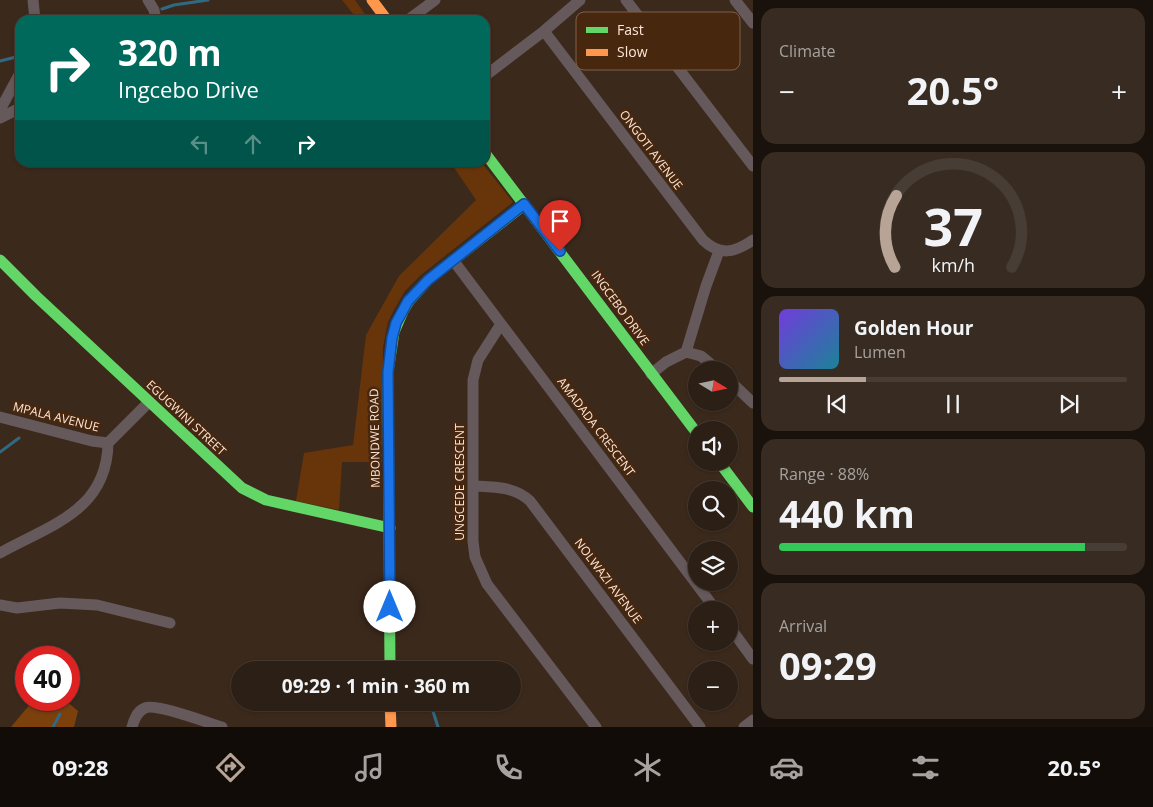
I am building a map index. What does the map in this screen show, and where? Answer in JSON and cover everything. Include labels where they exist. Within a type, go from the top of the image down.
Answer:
[{"type":"street","points":[[33,0],[34,15]]},
{"type":"street","points":[[148,0],[155,15]]},
{"type":"street","points":[[363,0],[374,15]]},
{"type":"street","points":[[372,0],[383,15]]},
{"type":"street","points":[[414,15],[434,0]]},
{"type":"street","points":[[490,72],[544,31],[580,0]]},
{"type":"street","points":[[626,0],[635,12]]},
{"type":"street","points":[[735,0],[753,23]]},
{"type":"street","name":"ONGOTI AVENUE","points":[[544,31],[696,231],[708,245],[719,251]]},
{"type":"street","points":[[680,70],[753,166]]},
{"type":"street","points":[[0,110],[15,82]]},
{"type":"street","points":[[0,118],[15,110]]},
{"type":"street","name":"INGCEBO DRIVE","points":[[490,160],[688,422]]},
{"type":"street","name":"MBONDWE ROAD","points":[[390,661],[388,372],[392,338],[396,323],[408,301],[428,280],[524,204]]},
{"type":"street","points":[[686,352],[719,251],[738,249],[752,244]]},
{"type":"street","name":"EGUGWINI STREET","points":[[0,260],[234,482],[252,494],[276,503],[390,528]]},
{"type":"street","name":"AMADADA CRESCENT","points":[[453,260],[709,601]]},
{"type":"street","name":"UNGCEDE CRESCENT","points":[[501,324],[482,353],[475,367],[474,374],[473,541],[475,557],[481,573],[500,601],[596,727]]},
{"type":"street","points":[[651,374],[666,362],[686,352],[701,356],[707,361]]},
{"type":"street","points":[[738,389],[753,403]]},
{"type":"street","name":"MPALA AVENUE","points":[[0,417],[108,443],[148,402]]},
{"type":"street","points":[[0,553],[61,520],[89,499],[105,472],[108,458],[108,443]]},
{"type":"street","points":[[726,471],[753,508]]},
{"type":"street","name":"NOLWAZI AVENUE","points":[[473,486],[513,490],[524,495],[530,501],[700,727]]},
{"type":"street","points":[[0,605],[17,608],[60,603],[97,605],[170,623]]},
{"type":"street","points":[[738,638],[753,659]]},
{"type":"street","points":[[132,727],[137,714],[141,710],[155,707],[222,727]]},
{"type":"street","points":[[390,711],[391,727]]},
{"type":"street","points":[[744,727],[753,720]]},
{"type":"shaded area","points":[[342,0],[355,0],[366,15],[354,15]]},
{"type":"shaded area","points":[[454,167],[485,167],[513,202],[421,275],[405,291],[388,322],[383,347],[382,462],[342,462],[339,510],[296,501],[304,453],[353,445],[366,335],[399,276],[476,200]]},
{"type":"shaded area","points":[[24,711],[78,711],[74,727],[11,727]]},
{"type":"waterway","points":[[162,9],[174,5],[208,0]]},
{"type":"waterway","points":[[0,61],[15,57]]},
{"type":"waterway","points":[[0,452],[19,438]]},
{"type":"waterway","points":[[433,711],[438,727]]},
{"type":"waterway","points":[[53,727],[60,714]]},
{"type":"traffic: fast","points":[[490,160],[688,421]]},
{"type":"traffic: fast","points":[[390,661],[388,372],[394,332],[409,301],[428,280],[524,205]]},
{"type":"traffic: fast","points":[[0,260],[36,296],[242,488],[266,500],[390,528]]},
{"type":"traffic: fast","points":[[726,471],[753,507]]},
{"type":"traffic: slow","points":[[372,0],[383,15]]},
{"type":"traffic: slow","points":[[390,711],[391,727]]},
{"type":"route","points":[[390,607],[388,372],[389,353],[396,323],[408,301],[428,280],[524,204],[560,251]]}]
